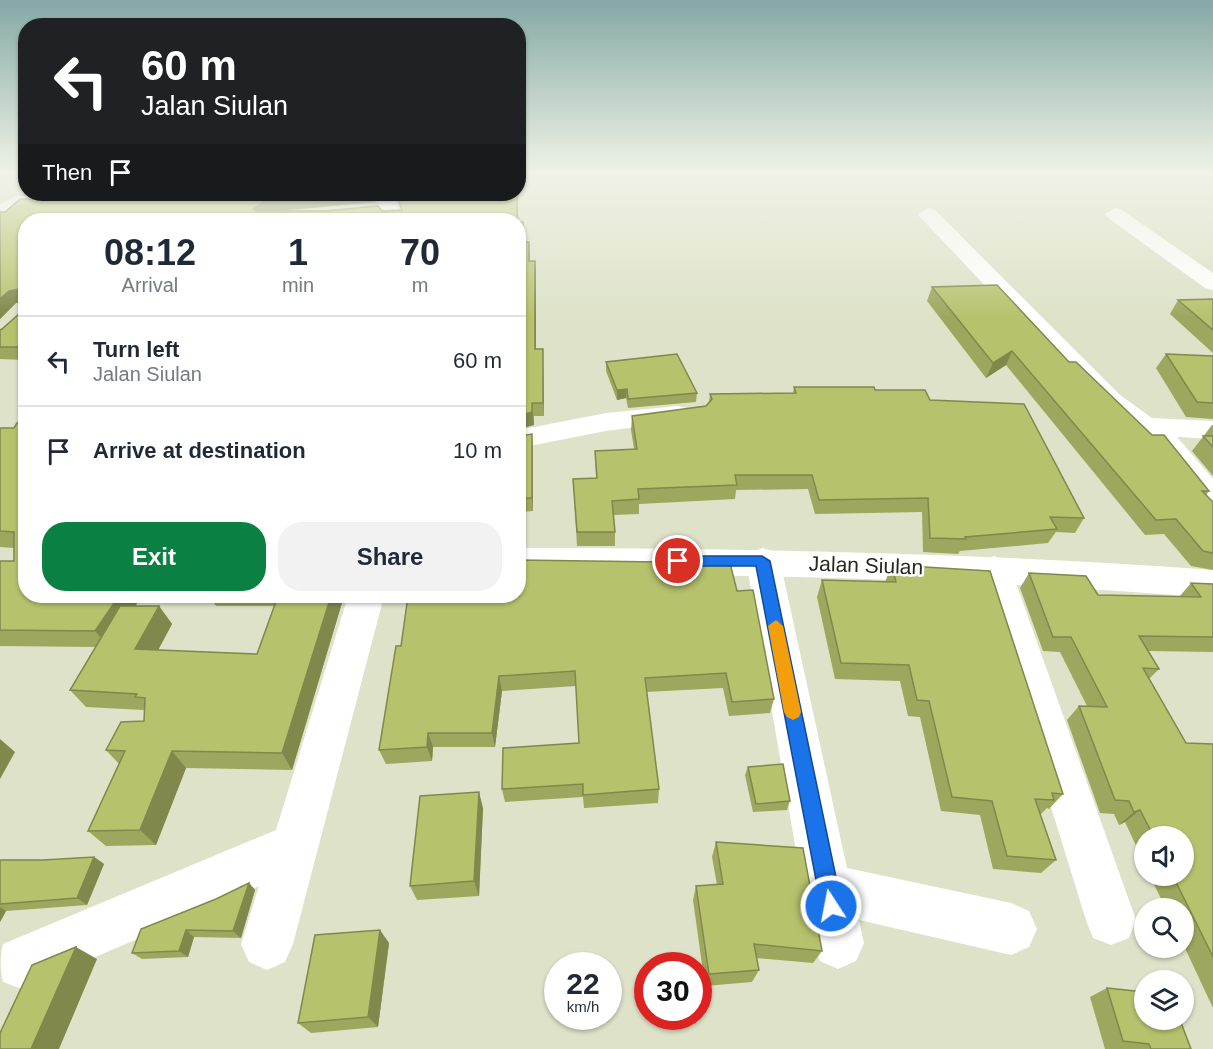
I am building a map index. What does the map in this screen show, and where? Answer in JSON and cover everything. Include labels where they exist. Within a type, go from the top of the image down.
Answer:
[{"type":"street","points":[[934,220],[1110,401],[1174,452],[1213,501]]},
{"type":"street","points":[[1123,220],[1213,283]]},
{"type":"street","points":[[526,438],[606,422],[694,412]]},
{"type":"street","points":[[1144,426],[1213,430]]},
{"type":"street","name":"Jalan Siulan","points":[[526,561],[762,561],[994,569],[1213,584]]},
{"type":"street","points":[[762,561],[838,943]]},
{"type":"street","points":[[994,569],[1111,920]]},
{"type":"street","points":[[267,944],[364,603]]},
{"type":"street","points":[[22,963],[294,846]]},
{"type":"street","points":[[828,888],[1011,929]]},
{"type":"building","points":[[0,220],[18,220],[18,289],[9,291],[0,299]]},
{"type":"building","points":[[526,242],[529,242],[529,261],[535,261],[535,349],[543,349],[543,403],[532,403],[532,412],[526,414]]},
{"type":"building","points":[[997,285],[1069,362],[1076,362],[1152,435],[1164,435],[1209,491],[1202,491],[1213,502],[1213,553],[1203,551],[1176,519],[1156,520],[1012,351],[993,363],[932,287]]},
{"type":"building","points":[[1213,299],[1213,330],[1178,300]]},
{"type":"building","points":[[18,315],[18,347],[0,347],[0,330]]},
{"type":"building","points":[[677,354],[697,393],[628,399],[627,389],[617,390],[606,362]]},
{"type":"building","points":[[1166,354],[1213,356],[1213,403],[1197,402]]},
{"type":"building","points":[[794,387],[874,387],[875,390],[925,390],[930,400],[1024,404],[1084,518],[1050,517],[1057,529],[965,537],[966,539],[930,538],[928,498],[819,500],[812,475],[735,475],[737,485],[638,489],[639,499],[612,501],[615,532],[577,532],[573,479],[597,478],[595,451],[637,449],[632,416],[706,406],[712,399],[710,394],[796,393]]},
{"type":"building","points":[[18,423],[18,603],[114,603],[95,631],[0,630],[0,561],[14,561],[14,532],[0,531],[0,428],[14,428]]},
{"type":"building","points":[[532,434],[532,498],[526,498],[526,435]]},
{"type":"building","points":[[1203,436],[1213,436],[1213,447]]},
{"type":"building","points":[[526,560],[730,563],[737,591],[753,590],[774,699],[732,702],[726,673],[645,678],[659,789],[583,795],[583,784],[502,789],[503,748],[579,743],[575,671],[499,676],[492,733],[428,733],[427,747],[379,750],[396,646],[401,646],[407,603],[526,603]]},
{"type":"building","points":[[892,565],[990,571],[1063,794],[1052,793],[1054,800],[1035,799],[1056,860],[1007,856],[992,801],[952,797],[929,701],[917,700],[909,665],[841,663],[822,580],[896,582]]},
{"type":"building","points":[[1029,573],[1086,576],[1098,595],[1201,597],[1191,583],[1213,584],[1213,637],[1139,636],[1159,669],[1143,668],[1186,743],[1213,744],[1213,957],[1194,919],[1194,898],[1184,898],[1178,886],[1194,886],[1194,826],[1148,826],[1140,810],[1134,812],[1129,801],[1115,800],[1079,706],[1107,707],[1071,637],[1053,637]]},
{"type":"building","points":[[275,603],[329,603],[282,753],[172,751],[140,830],[88,831],[125,751],[106,750],[121,722],[144,721],[145,698],[135,697],[137,694],[70,690],[120,606],[159,606],[135,649],[257,654]]},
{"type":"building","points":[[783,764],[790,801],[756,804],[748,767]]},
{"type":"building","points":[[479,792],[474,881],[410,886],[420,796]]},
{"type":"building","points":[[716,842],[803,848],[822,951],[754,944],[759,970],[712,974],[712,952],[706,952],[696,886],[723,884]]},
{"type":"building","points":[[94,857],[77,898],[0,904],[0,860]]},
{"type":"building","points":[[249,883],[233,931],[186,930],[179,951],[132,953],[141,929]]},
{"type":"building","points":[[380,930],[368,1017],[298,1023],[315,935]]},
{"type":"building","points":[[76,947],[31,1049],[0,1049],[0,1033],[32,965]]},
{"type":"building","points":[[1107,988],[1134,991],[1134,1030],[1184,1030],[1191,1049],[1151,1049],[1149,1044],[1123,1041]]},
{"type":"slow traffic","points":[[776,626],[793,712]]},
{"type":"route","points":[[678,561],[762,561],[831,906]]}]
